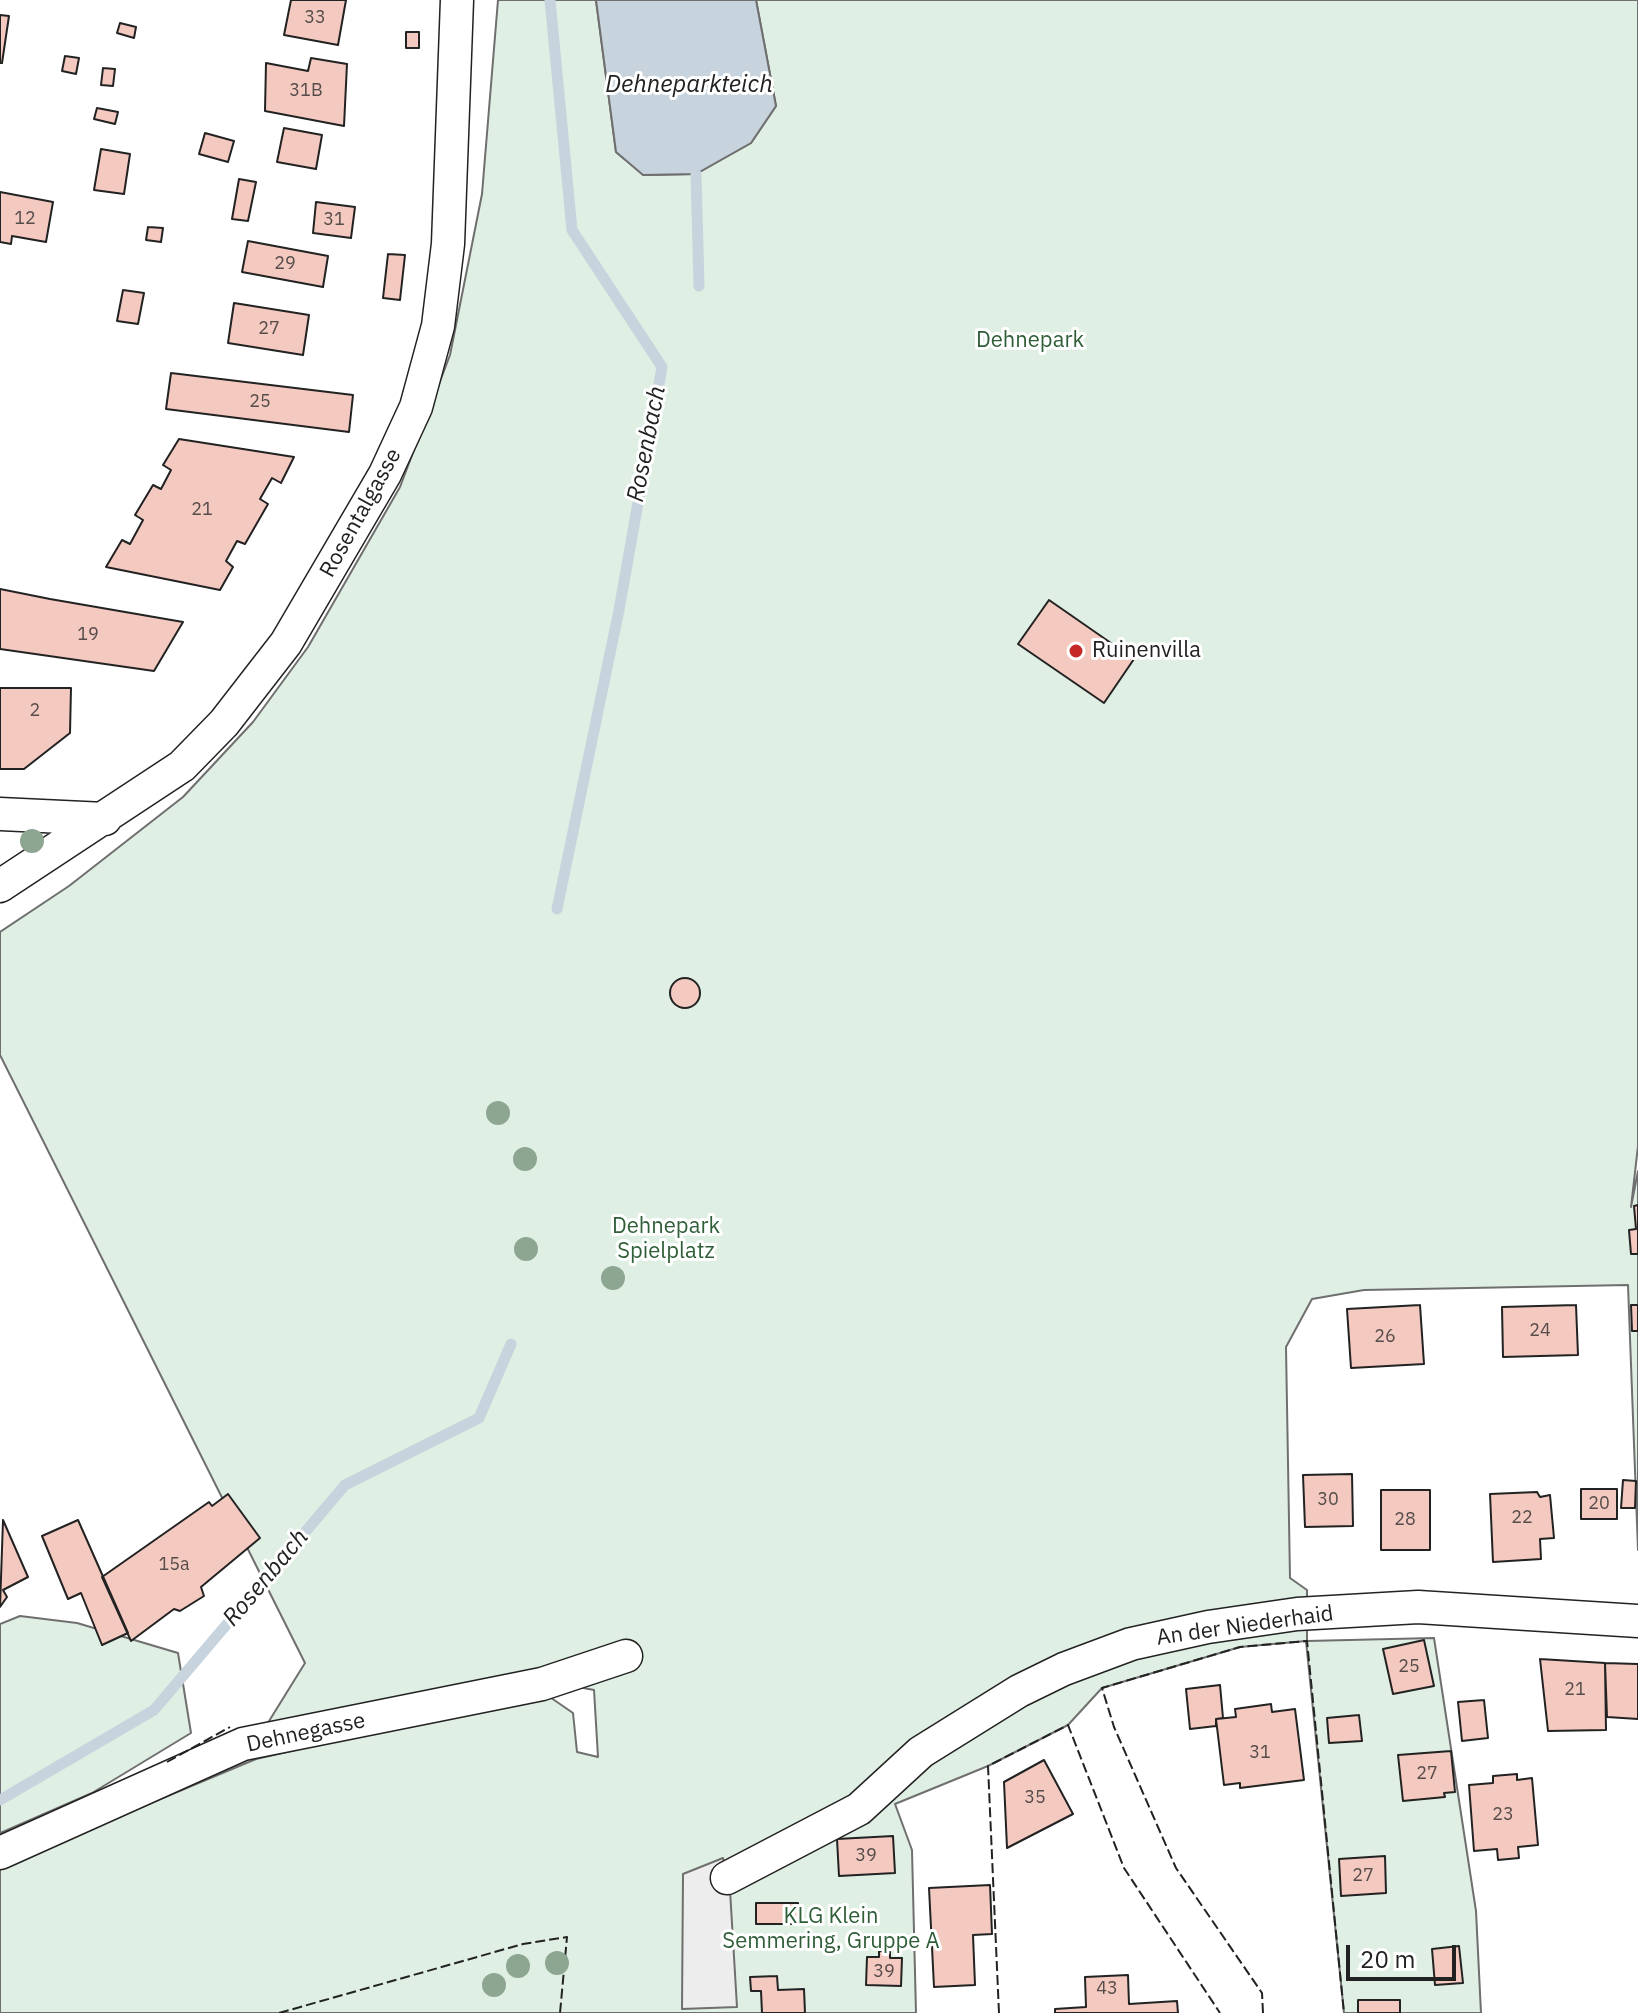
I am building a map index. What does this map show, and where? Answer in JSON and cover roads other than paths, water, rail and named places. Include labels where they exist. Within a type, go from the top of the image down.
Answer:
[{"type":"street","name":"Rosentalgasse","points":[[0,886],[182,766],[252,689],[317,593],[385,474],[416,407],[438,326],[448,244],[457,0]]},
{"type":"street","points":[[0,814],[105,819]]},
{"type":"street","name":"An der Niederhaid","points":[[727,1878],[859,1809],[921,1752],[1019,1691],[1064,1669],[1131,1644],[1208,1627],[1297,1614],[1418,1607],[1638,1621]]},
{"type":"street","name":"Dehnegasse","points":[[0,1853],[243,1744],[542,1684],[626,1656]]},
{"type":"water","name":"Dehneparkteich","points":[[596,0],[756,0],[776,106],[751,143],[696,174],[643,175],[616,152]]},
{"type":"waterway","name":"Rosenbach","points":[[550,0],[572,230],[662,367],[619,610],[557,909]]},
{"type":"waterway","points":[[696,174],[699,286]]},
{"type":"waterway","name":"Rosenbach","points":[[0,1800],[154,1710],[345,1485],[479,1418],[511,1344]]},
{"type":"place","name":"Ruinenvilla","points":[[1076,651]]},
{"type":"park label","name":"Dehnepark","points":[[1030,341]]},
{"type":"park label","name":"Dehnepark Spielplatz","points":[[666,1240]]},
{"type":"park label","name":"KLG Klein Semmering, Gruppe A","points":[[831,1930]]}]
